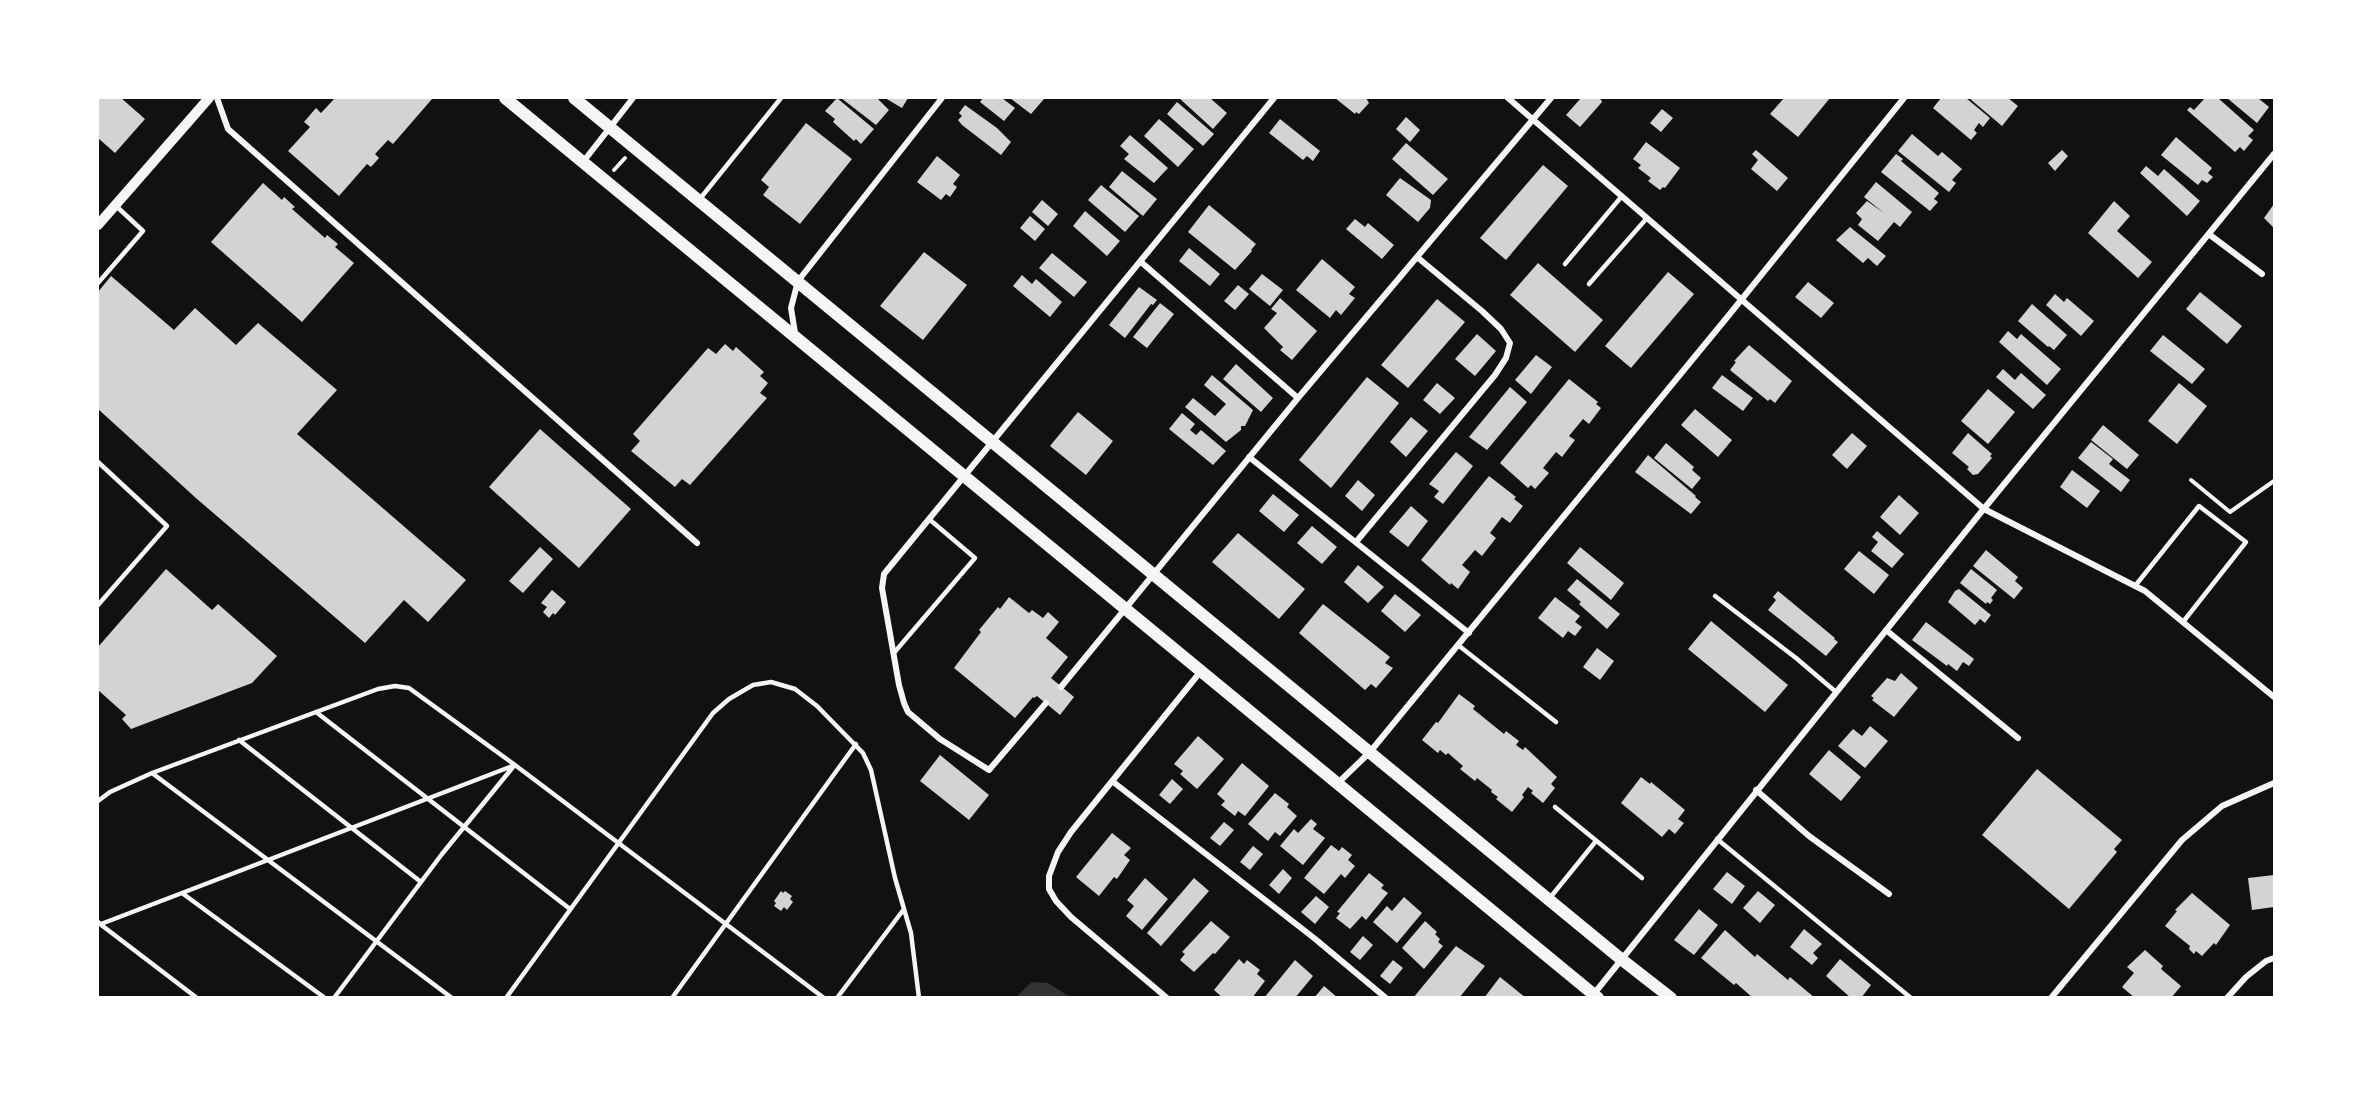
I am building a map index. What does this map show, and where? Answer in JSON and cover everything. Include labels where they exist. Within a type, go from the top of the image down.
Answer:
[{"type":"main road","points":[[505,98],[1338,784],[1592,997]]},
{"type":"main road","points":[[574,98],[1671,998]]},
{"type":"street","points":[[98,225],[209,98]]},
{"type":"street","points":[[217,98],[228,129],[697,543]]},
{"type":"street","points":[[582,163],[633,98]]},
{"type":"street","points":[[797,339],[792,326],[791,308],[798,281],[942,98]]},
{"type":"street","points":[[1046,703],[989,770],[940,739],[908,712],[899,685],[893,654],[882,588],[884,574],[1274,98]]},
{"type":"street","points":[[1508,98],[1984,509],[2145,591],[2274,697]]},
{"type":"street","points":[[1061,687],[1298,398],[1551,98]]},
{"type":"street","points":[[1338,784],[1370,752],[1469,633],[1904,98]]},
{"type":"street","points":[[1592,997],[1756,790],[2274,154]]},
{"type":"street","points":[[2210,235],[2262,274]]},
{"type":"street","points":[[1356,542],[1495,375],[1506,358],[1510,343],[1482,311],[1417,257]]},
{"type":"street","points":[[1141,262],[1298,398]]},
{"type":"street","points":[[1249,457],[1469,633]]},
{"type":"street","points":[[1886,630],[2018,738]]},
{"type":"street","points":[[1167,998],[1083,929],[1056,900],[1049,889],[1049,876],[1058,852],[1085,815],[1201,671]]},
{"type":"street","points":[[1112,781],[1314,938],[1386,998]]},
{"type":"street","points":[[2050,998],[2182,840],[2222,806],[2274,783]]},
{"type":"street","points":[[1756,790],[1809,836],[1889,894]]},
{"type":"street","points":[[2227,998],[2246,977],[2266,961],[2274,958]]},
{"type":"lane","points":[[699,200],[781,98]]},
{"type":"lane","points":[[1565,264],[1622,196]]},
{"type":"lane","points":[[98,283],[143,231],[115,205]]},
{"type":"lane","points":[[1589,284],[1647,218]]},
{"type":"lane","points":[[98,462],[166,526],[98,605]]},
{"type":"lane","points":[[2135,586],[2199,506],[2246,542],[2183,622]]},
{"type":"lane","points":[[893,654],[975,558],[929,519]]},
{"type":"lane","points":[[1715,596],[1836,692]]},
{"type":"lane","points":[[1458,645],[1556,722]]},
{"type":"lane","points":[[506,998],[713,713],[729,699],[753,685],[771,682],[795,689],[817,706],[856,744],[871,770],[911,933],[920,998]]},
{"type":"lane","points":[[98,801],[110,792],[152,773],[378,689],[395,686],[409,688],[824,998]]},
{"type":"lane","points":[[316,712],[570,909]]},
{"type":"lane","points":[[239,740],[421,882]]},
{"type":"lane","points":[[672,998],[856,744]]},
{"type":"lane","points":[[99,924],[515,765]]},
{"type":"lane","points":[[334,998],[421,882],[515,765]]},
{"type":"lane","points":[[152,773],[452,998]]},
{"type":"lane","points":[[1555,807],[1642,878]]},
{"type":"lane","points":[[1717,839],[1911,998]]},
{"type":"lane","points":[[1549,899],[1596,841]]},
{"type":"lane","points":[[182,892],[325,998]]},
{"type":"lane","points":[[837,998],[904,909]]},
{"type":"lane","points":[[99,924],[197,998]]},
{"type":"path","points":[[613,172],[626,157]]},
{"type":"path","points":[[2192,480],[2230,512],[2274,481]]},
{"type":"shaded area","points":[[1032,982],[1048,983],[1070,997],[1016,997]]},
{"type":"building","points":[[98,98],[121,98],[145,119],[115,153],[98,138]]},
{"type":"building","points":[[335,98],[432,99],[393,144],[388,140],[375,154],[379,158],[371,167],[367,164],[339,196],[288,151],[310,127],[304,122],[316,108],[321,113]]},
{"type":"building","points":[[837,98],[874,129],[861,144],[856,139],[854,141],[833,122],[835,119],[825,111]]},
{"type":"building","points":[[841,98],[877,98],[889,110],[876,125]]},
{"type":"building","points":[[885,98],[908,98],[902,108]]},
{"type":"building","points":[[983,98],[1002,98],[1015,108],[1004,121],[980,102]]},
{"type":"building","points":[[1010,98],[1042,98],[1044,99],[1031,114]]},
{"type":"building","points":[[1179,98],[1210,98],[1227,113],[1213,129]]},
{"type":"building","points":[[1335,98],[1366,98],[1369,103],[1359,114],[1356,112],[1355,114]]},
{"type":"building","points":[[1581,98],[1600,98],[1602,102],[1580,127],[1566,115]]},
{"type":"building","points":[[1784,98],[1830,98],[1798,137],[1770,114]]},
{"type":"building","points":[[1941,98],[1966,98],[1990,118],[1983,127],[1979,123],[1974,130],[1977,133],[1971,140],[1933,108]]},
{"type":"building","points":[[1969,98],[2008,98],[2018,106],[2002,126]]},
{"type":"building","points":[[2205,98],[2218,98],[2254,130],[2248,136],[2253,140],[2244,151],[2240,147],[2235,152],[2187,110],[2190,107],[2194,110]]},
{"type":"building","points":[[2227,98],[2258,98],[2269,107],[2257,123]]},
{"type":"building","points":[[1177,102],[1214,134],[1203,146],[1167,114]]},
{"type":"building","points":[[965,105],[997,128],[1011,142],[1001,155],[958,120],[962,116],[959,113]]},
{"type":"building","points":[[1662,109],[1673,118],[1661,132],[1650,123]]},
{"type":"building","points":[[1406,117],[1420,130],[1410,142],[1396,129]]},
{"type":"building","points":[[1159,119],[1194,149],[1178,167],[1144,136]]},
{"type":"building","points":[[1280,119],[1320,151],[1313,161],[1307,156],[1303,160],[1269,133]]},
{"type":"building","points":[[806,123],[852,159],[800,224],[763,195],[769,187],[761,180]]},
{"type":"building","points":[[1912,134],[1938,156],[1942,152],[1962,169],[1952,180],[1956,183],[1949,192],[1898,151]]},
{"type":"building","points":[[1130,135],[1168,168],[1154,183],[1124,159],[1129,154],[1120,146]]},
{"type":"building","points":[[2176,137],[2212,168],[2208,173],[2213,177],[2207,183],[2202,180],[2198,185],[2161,155]]},
{"type":"building","points":[[1646,142],[1680,168],[1665,188],[1660,190],[1648,181],[1651,178],[1638,168],[1641,165],[1633,159]]},
{"type":"building","points":[[1406,143],[1448,179],[1433,195],[1392,159]]},
{"type":"building","points":[[1756,150],[1788,178],[1777,191],[1751,169],[1758,160],[1752,154]]},
{"type":"building","points":[[2062,150],[2068,156],[2055,171],[2048,163]]},
{"type":"building","points":[[1896,154],[1903,159],[1901,161],[1939,193],[1934,199],[1938,202],[1930,211],[1881,172]]},
{"type":"building","points":[[937,156],[960,175],[953,184],[957,187],[950,197],[946,194],[941,200],[917,182]]},
{"type":"building","points":[[1543,165],[1568,186],[1506,260],[1480,238]]},
{"type":"building","points":[[2146,166],[2158,176],[2164,169],[2200,201],[2187,216],[2140,173]]},
{"type":"building","points":[[1122,171],[1157,199],[1143,216],[1109,187]]},
{"type":"building","points":[[1400,178],[1431,200],[1430,208],[1418,222],[1386,195]]},
{"type":"building","points":[[1876,182],[1912,212],[1900,227],[1894,222],[1878,241],[1858,225],[1862,219],[1856,213],[1867,201],[1884,213],[1864,197]]},
{"type":"building","points":[[263,183],[282,200],[284,197],[295,207],[292,209],[325,238],[327,235],[338,244],[335,247],[354,263],[302,322],[211,242]]},
{"type":"building","points":[[1101,185],[1139,216],[1125,232],[1088,200]]},
{"type":"building","points":[[1042,200],[1058,214],[1048,226],[1032,212]]},
{"type":"building","points":[[2114,201],[2130,216],[2117,231],[2152,262],[2138,278],[2088,233]]},
{"type":"building","points":[[2274,204],[2274,228],[2264,218]]},
{"type":"building","points":[[1209,205],[1256,244],[1235,270],[1188,232]]},
{"type":"building","points":[[1085,211],[1120,241],[1107,256],[1073,226]]},
{"type":"building","points":[[1030,216],[1045,229],[1035,241],[1020,228]]},
{"type":"building","points":[[1355,219],[1365,227],[1368,223],[1394,245],[1382,259],[1346,229]]},
{"type":"building","points":[[1850,227],[1886,256],[1877,266],[1868,258],[1863,263],[1836,240]]},
{"type":"building","points":[[1189,248],[1220,274],[1210,286],[1179,261]]},
{"type":"building","points":[[924,252],[967,285],[923,340],[880,306]]},
{"type":"building","points":[[1052,253],[1087,282],[1074,297],[1039,268]]},
{"type":"building","points":[[1322,259],[1355,287],[1349,294],[1355,298],[1341,315],[1336,310],[1330,318],[1296,290]]},
{"type":"building","points":[[1538,263],[1603,320],[1575,352],[1510,295]]},
{"type":"building","points":[[1668,272],[1694,294],[1631,368],[1605,346]]},
{"type":"building","points":[[1262,274],[1283,290],[1270,306],[1249,289]]},
{"type":"building","points":[[1022,275],[1032,284],[1036,279],[1062,302],[1050,317],[1013,286]]},
{"type":"building","points":[[111,276],[174,330],[195,308],[236,345],[258,323],[337,390],[297,434],[466,580],[428,622],[404,600],[365,643],[197,499],[98,409],[98,292]]},
{"type":"building","points":[[1808,282],[1834,303],[1821,318],[1795,297]]},
{"type":"building","points":[[1238,285],[1249,294],[1235,310],[1224,301]]},
{"type":"building","points":[[1139,287],[1157,300],[1153,305],[1151,304],[1125,338],[1109,325]]},
{"type":"building","points":[[2200,292],[2242,326],[2227,344],[2186,309]]},
{"type":"building","points":[[2055,294],[2064,302],[2067,298],[2094,321],[2081,336],[2046,305]]},
{"type":"building","points":[[1280,298],[1317,331],[1292,360],[1280,350],[1283,347],[1264,328],[1277,313],[1271,309]]},
{"type":"building","points":[[1437,299],[1465,322],[1408,388],[1381,365]]},
{"type":"building","points":[[1160,303],[1174,314],[1147,348],[1133,337]]},
{"type":"building","points":[[2032,304],[2067,335],[2054,350],[2018,321]]},
{"type":"building","points":[[2008,331],[2017,339],[2021,334],[2061,369],[2047,385],[1999,342]]},
{"type":"building","points":[[1477,334],[1496,351],[1475,376],[1455,359]]},
{"type":"building","points":[[2163,335],[2205,369],[2192,384],[2150,351]]},
{"type":"building","points":[[725,344],[733,351],[736,347],[764,372],[760,376],[768,383],[760,393],[767,398],[690,485],[682,479],[675,487],[631,451],[640,441],[633,434],[708,348],[716,354]]},
{"type":"building","points":[[1749,345],[1792,381],[1775,403],[1770,399],[1768,401],[1730,370],[1736,362],[1734,361]]},
{"type":"building","points":[[1536,355],[1552,367],[1531,394],[1515,380]]},
{"type":"building","points":[[1236,364],[1273,398],[1261,412],[1223,379]]},
{"type":"building","points":[[2003,369],[2015,380],[2021,373],[2046,395],[2033,409],[1996,377]]},
{"type":"building","points":[[1212,375],[1253,410],[1245,426],[1241,426],[1241,430],[1226,442],[1185,407],[1193,398],[1215,416],[1226,404],[1204,385]]},
{"type":"building","points":[[1722,375],[1753,398],[1743,411],[1712,388]]},
{"type":"building","points":[[1367,377],[1399,403],[1331,488],[1299,460]]},
{"type":"building","points":[[1569,379],[1598,402],[1596,404],[1601,408],[1589,424],[1583,419],[1569,436],[1575,440],[1562,457],[1556,452],[1543,468],[1549,473],[1535,489],[1531,485],[1528,488],[1500,463]]},
{"type":"building","points":[[1437,383],[1455,398],[1440,414],[1423,400]]},
{"type":"building","points":[[2179,383],[2207,406],[2177,444],[2148,421]]},
{"type":"building","points":[[1510,387],[1527,402],[1487,450],[1469,437]]},
{"type":"building","points":[[1988,389],[2015,412],[1988,444],[1961,421]]},
{"type":"building","points":[[1695,409],[1732,440],[1718,457],[1681,425]]},
{"type":"building","points":[[1078,412],[1113,441],[1086,475],[1050,446]]},
{"type":"building","points":[[1182,413],[1195,424],[1190,430],[1196,435],[1201,430],[1226,451],[1213,465],[1169,429]]},
{"type":"building","points":[[1411,417],[1428,431],[1406,457],[1390,442]]},
{"type":"building","points":[[2103,425],[2139,455],[2127,469],[2091,440]]},
{"type":"building","points":[[540,429],[631,509],[579,568],[489,487]]},
{"type":"building","points":[[1852,433],[1867,446],[1847,469],[1832,455]]},
{"type":"building","points":[[1968,433],[1992,454],[1990,456],[1992,458],[1978,474],[1973,475],[1967,469],[1969,467],[1952,453]]},
{"type":"building","points":[[2091,442],[2113,459],[2109,464],[2130,480],[2121,492],[2078,458]]},
{"type":"building","points":[[1666,443],[1694,467],[1692,470],[1701,478],[1692,489],[1654,458]]},
{"type":"building","points":[[1456,452],[1473,466],[1443,504],[1434,497],[1439,491],[1429,484]]},
{"type":"building","points":[[1648,455],[1701,502],[1691,514],[1635,472]]},
{"type":"building","points":[[2072,470],[2100,491],[2087,508],[2060,487]]},
{"type":"building","points":[[1489,476],[1516,497],[1514,499],[1523,506],[1510,523],[1502,517],[1490,533],[1496,538],[1482,556],[1475,550],[1462,565],[1470,572],[1458,589],[1421,560]]},
{"type":"building","points":[[1358,480],[1375,495],[1362,511],[1345,496]]},
{"type":"building","points":[[1273,494],[1299,515],[1284,532],[1259,511]]},
{"type":"building","points":[[1899,495],[1919,513],[1900,535],[1880,517]]},
{"type":"building","points":[[1411,506],[1428,521],[1408,547],[1389,532]]},
{"type":"building","points":[[1312,526],[1337,547],[1322,564],[1297,543]]},
{"type":"building","points":[[1877,531],[1904,554],[1892,568],[1871,551],[1878,542],[1872,537]]},
{"type":"building","points":[[1238,533],[1305,589],[1279,619],[1212,562]]},
{"type":"building","points":[[540,547],[553,559],[523,593],[509,581]]},
{"type":"building","points":[[1580,547],[1624,583],[1611,600],[1567,563]]},
{"type":"building","points":[[1986,550],[2018,577],[2015,581],[2023,588],[2014,599],[1973,566]]},
{"type":"building","points":[[1859,551],[1889,575],[1874,594],[1844,569]]},
{"type":"building","points":[[1358,565],[1384,587],[1368,603],[1344,582]]},
{"type":"building","points":[[166,569],[212,610],[218,604],[277,656],[252,683],[131,729],[122,719],[126,715],[98,690],[98,647]]},
{"type":"building","points":[[1971,569],[1997,590],[1990,604],[1987,602],[1986,604],[1960,583]]},
{"type":"building","points":[[1577,579],[1620,614],[1607,629],[1567,590]]},
{"type":"building","points":[[1959,589],[1991,615],[1985,623],[1980,619],[1975,625],[1948,602]]},
{"type":"building","points":[[552,590],[566,602],[555,615],[553,613],[549,618],[543,612],[547,607],[541,603]]},
{"type":"building","points":[[1778,591],[1838,642],[1826,656],[1768,610],[1776,600],[1773,597]]},
{"type":"building","points":[[1395,594],[1421,615],[1405,632],[1381,611]]},
{"type":"building","points":[[1009,597],[1029,613],[1032,610],[1043,618],[1048,612],[1059,622],[1046,638],[1068,657],[1051,678],[1074,697],[1060,715],[1037,696],[1033,697],[1015,718],[954,668],[981,632],[979,630]]},
{"type":"building","points":[[1555,597],[1580,616],[1575,622],[1582,627],[1575,636],[1568,631],[1563,638],[1538,618]]},
{"type":"building","points":[[1323,604],[1390,657],[1385,663],[1393,668],[1376,688],[1371,684],[1365,690],[1299,633]]},
{"type":"building","points":[[1711,621],[1788,685],[1765,712],[1688,649]]},
{"type":"building","points":[[1926,622],[1974,659],[1969,666],[1963,662],[1957,671],[1912,640]]},
{"type":"building","points":[[1597,648],[1614,661],[1600,680],[1583,667]]},
{"type":"building","points":[[1901,673],[1918,688],[1894,717],[1872,700],[1874,698],[1871,696],[1887,678],[1895,681]]},
{"type":"building","points":[[1459,694],[1475,706],[1473,709],[1504,734],[1506,731],[1519,741],[1516,745],[1523,750],[1525,747],[1557,777],[1551,784],[1555,788],[1543,803],[1531,793],[1533,791],[1528,787],[1522,795],[1524,797],[1512,812],[1496,799],[1498,797],[1491,792],[1492,790],[1477,778],[1475,781],[1460,769],[1463,766],[1448,753],[1446,755],[1440,750],[1438,753],[1422,740],[1436,722],[1438,723]]},
{"type":"building","points":[[1870,726],[1888,741],[1865,768],[1838,746],[1853,729],[1862,736]]},
{"type":"building","points":[[1198,736],[1224,759],[1197,789],[1180,774],[1183,771],[1174,764]]},
{"type":"building","points":[[1829,750],[1861,777],[1841,801],[1809,774]]},
{"type":"building","points":[[940,755],[989,795],[969,820],[920,781]]},
{"type":"building","points":[[1242,763],[1269,786],[1245,816],[1238,811],[1235,816],[1221,805],[1225,801],[1217,794]]},
{"type":"building","points":[[2037,769],[2122,840],[2114,849],[2117,852],[2069,909],[1982,835]]},
{"type":"building","points":[[1641,777],[1650,784],[1651,782],[1685,810],[1678,819],[1684,823],[1675,834],[1669,829],[1662,837],[1621,803]]},
{"type":"building","points":[[1172,779],[1183,789],[1170,804],[1159,795]]},
{"type":"building","points":[[1275,793],[1289,804],[1287,807],[1297,816],[1280,836],[1275,832],[1268,841],[1248,824]]},
{"type":"building","points":[[1311,819],[1317,824],[1313,829],[1325,838],[1303,865],[1280,846],[1294,829],[1298,833]]},
{"type":"building","points":[[1224,822],[1234,830],[1220,846],[1210,838]]},
{"type":"building","points":[[1112,833],[1131,848],[1124,855],[1130,860],[1117,879],[1114,877],[1099,896],[1076,877]]},
{"type":"building","points":[[1331,845],[1339,851],[1342,847],[1352,855],[1348,860],[1355,866],[1345,878],[1341,874],[1324,894],[1304,878]]},
{"type":"building","points":[[1253,846],[1263,854],[1250,870],[1240,862]]},
{"type":"building","points":[[1283,869],[1292,878],[1279,894],[1269,885]]},
{"type":"building","points":[[1727,872],[1745,886],[1732,904],[1713,889]]},
{"type":"building","points":[[1369,873],[1384,885],[1381,888],[1388,893],[1366,920],[1362,916],[1350,929],[1336,918],[1340,913],[1337,912]]},
{"type":"building","points":[[2274,875],[2274,907],[2252,910],[2248,878]]},
{"type":"building","points":[[1145,878],[1168,899],[1142,930],[1126,916],[1134,906],[1127,900]]},
{"type":"building","points":[[1194,878],[1209,891],[1161,946],[1147,933]]},
{"type":"building","points":[[781,891],[792,896],[790,899],[793,902],[787,910],[784,907],[781,911],[774,906],[776,903],[774,901]]},
{"type":"building","points":[[1758,891],[1775,905],[1760,923],[1743,908]]},
{"type":"building","points":[[2192,893],[2230,925],[2216,945],[2214,943],[2202,956],[2196,951],[2194,954],[2189,949],[2190,946],[2165,926],[2177,911],[2175,910]]},
{"type":"building","points":[[1316,896],[1329,907],[1315,924],[1301,912]]},
{"type":"building","points":[[1404,897],[1422,913],[1397,943],[1373,922],[1387,906],[1392,911]]},
{"type":"building","points":[[1699,909],[1718,925],[1694,955],[1674,940]]},
{"type":"building","points":[[1211,921],[1230,937],[1194,972],[1180,960],[1185,954],[1182,952]]},
{"type":"building","points":[[1425,921],[1437,932],[1435,934],[1440,939],[1438,942],[1443,946],[1424,969],[1402,948]]},
{"type":"building","points":[[1804,929],[1822,944],[1813,953],[1818,958],[1812,965],[1790,947]]},
{"type":"building","points":[[1725,930],[1755,957],[1757,954],[1788,980],[1790,977],[1815,998],[1753,998],[1736,983],[1734,985],[1701,958]]},
{"type":"building","points":[[1363,936],[1373,945],[1360,960],[1350,952]]},
{"type":"building","points":[[1456,946],[1485,966],[1459,998],[1413,998]]},
{"type":"building","points":[[2145,950],[2163,966],[2161,969],[2181,986],[2171,998],[2135,998],[2122,987],[2134,973],[2127,967]]},
{"type":"building","points":[[1239,959],[1244,964],[1247,960],[1260,970],[1257,974],[1265,981],[1252,998],[1223,998],[1214,990]]},
{"type":"building","points":[[1840,959],[1871,985],[1861,998],[1851,998],[1826,976]]},
{"type":"building","points":[[1295,960],[1313,976],[1295,998],[1264,998]]},
{"type":"building","points":[[1393,960],[1403,968],[1390,984],[1380,976]]},
{"type":"building","points":[[1500,977],[1526,998],[1484,998]]},
{"type":"building","points":[[1324,986],[1338,998],[1314,998]]}]
